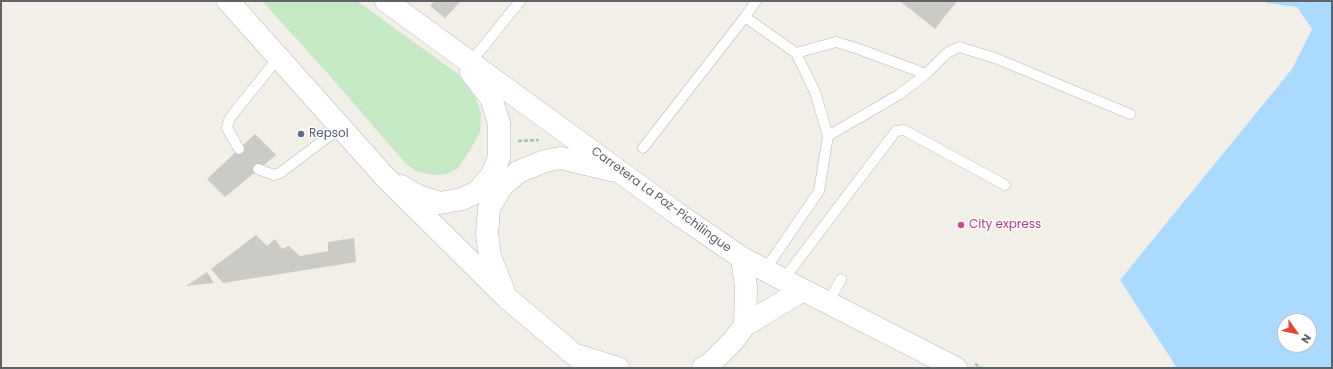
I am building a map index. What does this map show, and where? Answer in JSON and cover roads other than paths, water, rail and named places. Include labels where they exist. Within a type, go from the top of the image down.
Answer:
[{"type":"main road","points":[[228,1],[280,57],[384,177],[507,298],[583,361],[618,368]]},
{"type":"main road","name":"Carretera La Paz-Pichilingue","points":[[386,1],[676,212],[742,258],[956,368]]},
{"type":"main road","points":[[384,177],[418,196],[440,202],[462,199],[477,192],[492,175],[499,157],[499,123],[491,98],[464,58]]},
{"type":"main road","points":[[507,298],[491,261],[487,234],[489,208],[502,186],[518,172],[545,161],[561,158],[624,174]]},
{"type":"main road","points":[[742,258],[746,286],[745,325]]},
{"type":"main road","points":[[703,368],[710,364],[733,342],[745,325],[803,290]]},
{"type":"lane","points":[[464,58],[520,1]]},
{"type":"lane","points":[[643,148],[756,1]]},
{"type":"lane","points":[[745,17],[796,53],[816,92],[828,136],[819,191],[774,275]]},
{"type":"lane","points":[[796,53],[836,42],[926,74]]},
{"type":"lane","points":[[828,136],[900,94],[926,74],[947,54],[959,47],[995,58],[1130,114]]},
{"type":"lane","points":[[239,149],[227,128],[229,120],[280,57]]},
{"type":"lane","points":[[258,169],[274,175],[280,173],[341,128]]},
{"type":"lane","points":[[774,275],[896,130],[904,130],[1005,185]]},
{"type":"lane","points":[[828,303],[841,279]]},
{"type":"water","points":[[1266,1],[1332,1],[1332,368],[1177,368],[1120,280],[1292,69],[1312,29],[1297,7],[1267,3]]},
{"type":"place","name":"Repsol","points":[[301,134]]},
{"type":"place","name":"City express","points":[[961,225]]}]
